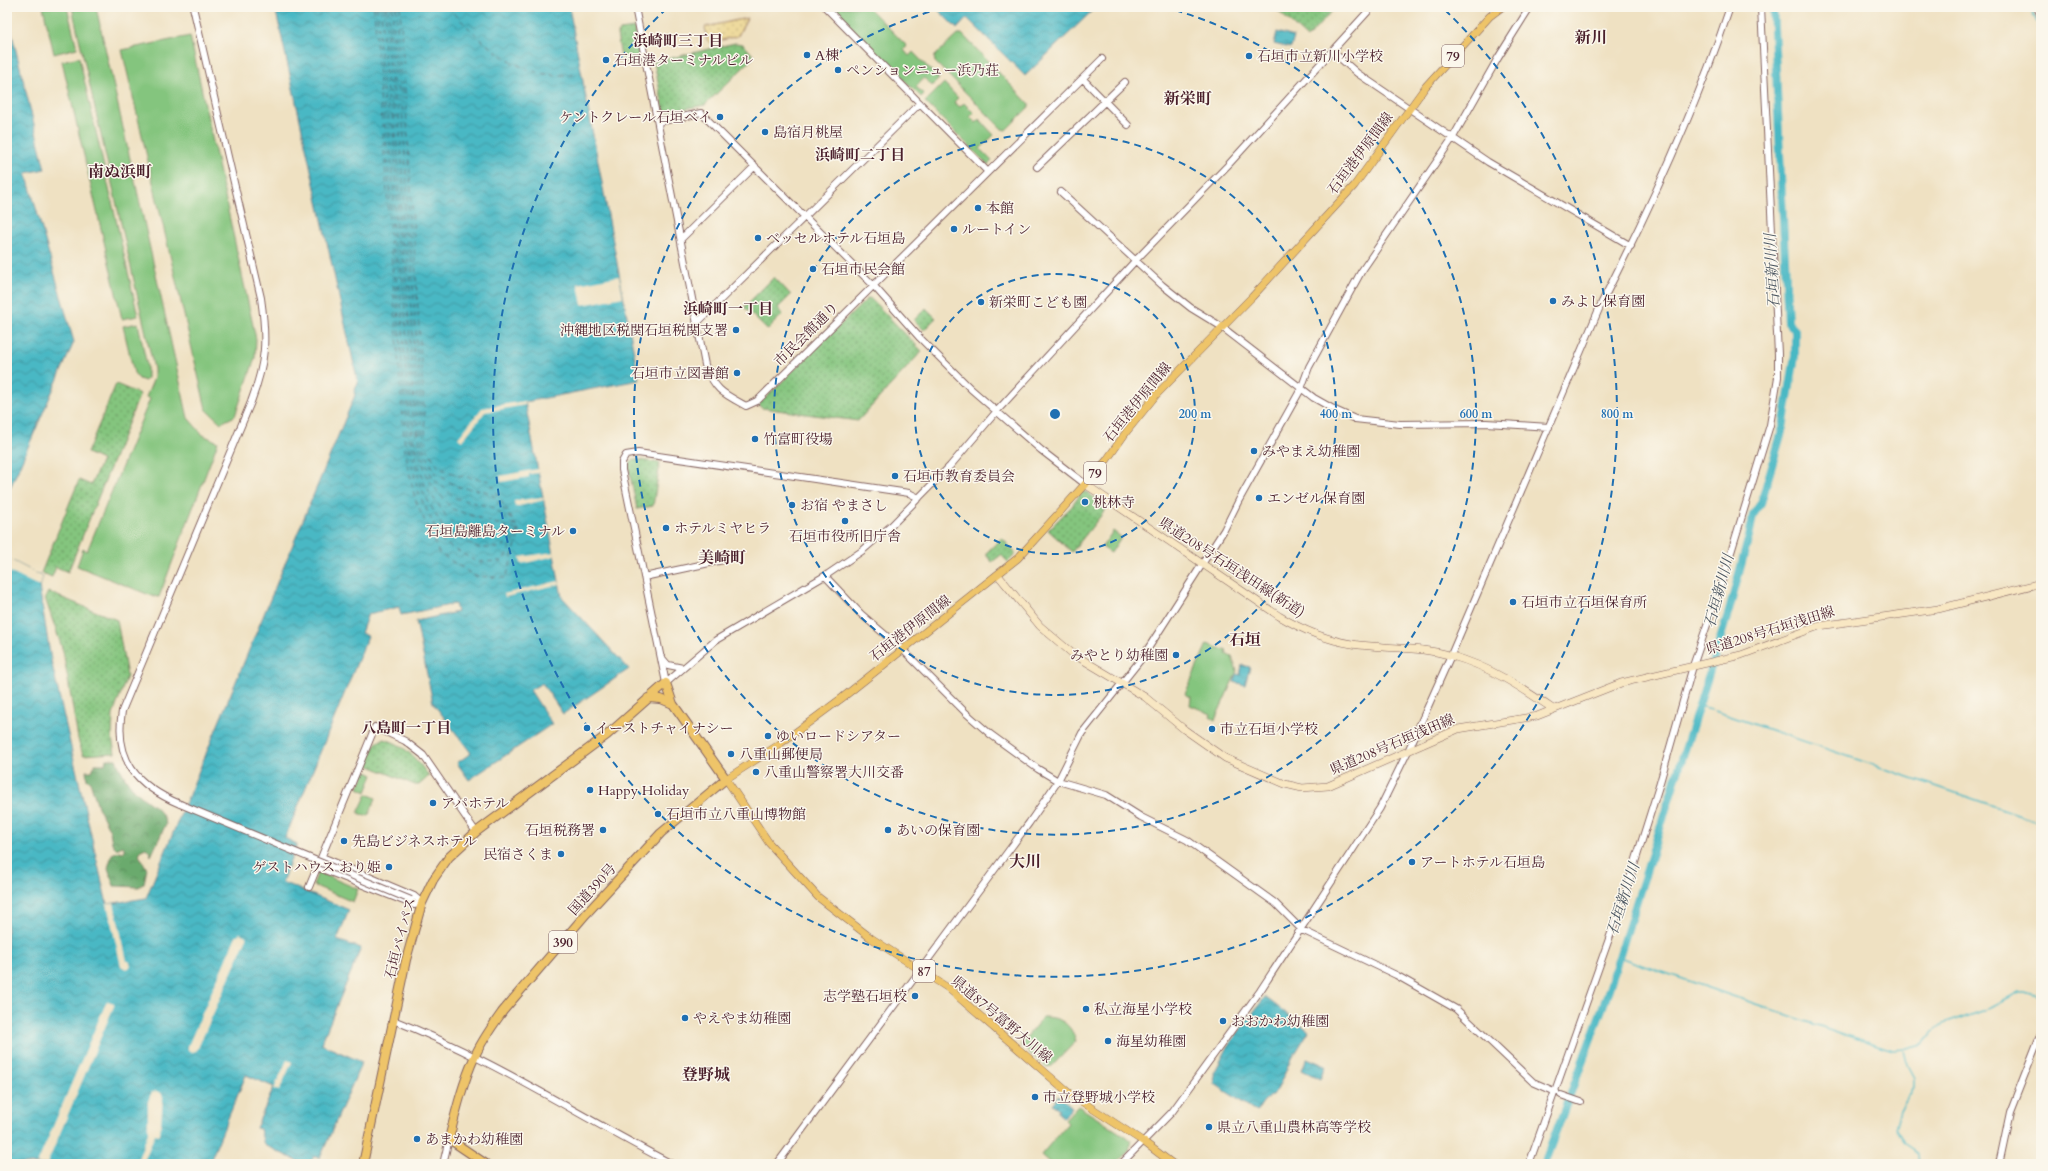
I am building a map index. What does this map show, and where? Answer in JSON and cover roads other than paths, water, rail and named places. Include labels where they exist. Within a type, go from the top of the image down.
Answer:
[{"type":"highway","points":[[666,683],[673,704],[726,779]]},
{"type":"highway","name":"石垣バイパス","points":[[363,1164],[406,960],[422,903],[433,880],[449,857],[476,832],[607,734],[666,683]]},
{"type":"highway","points":[[648,698],[661,699],[673,704]]},
{"type":"highway","name":"国道390号","points":[[449,1139],[462,1092],[475,1056],[503,1011],[586,914],[661,833],[726,779]]},
{"type":"highway","points":[[449,1139],[486,1164]]},
{"type":"main road","name":"石垣港伊原間線","points":[[726,779],[760,758],[813,720],[998,575],[1034,542],[1106,461],[1127,430],[1156,395],[1252,297],[1354,186],[1426,86],[1490,16],[1502,7]]},
{"type":"main road","name":"県道208号石垣浅田線(新道)","points":[[1085,484],[1279,616],[1318,635],[1351,644],[1416,649],[1451,655],[1494,673],[1554,709]]},
{"type":"main road","name":"県道208号石垣浅田線","points":[[998,575],[1040,626],[1077,656],[1145,697],[1185,730],[1225,758],[1272,779],[1302,788],[1328,786],[1458,729],[1523,719],[1622,683],[1748,653],[1819,626],[1938,609],[2041,583]]},
{"type":"main road","name":"県道87号富野大川線","points":[[726,779],[769,843],[809,888],[849,922],[920,969],[966,1003],[1070,1094],[1144,1142],[1173,1164]]},
{"type":"street","points":[[193,7],[261,298],[265,341],[260,376],[251,402],[128,694],[120,724],[120,736],[127,762],[143,783],[153,792],[411,900],[422,903]]},
{"type":"street","points":[[635,7],[681,239],[696,324]]},
{"type":"street","points":[[825,7],[988,172]]},
{"type":"street","points":[[919,498],[909,493],[840,482],[638,453],[629,453],[624,458],[622,470],[666,683],[716,640],[825,576],[862,551],[892,525],[919,498],[966,449],[996,412],[1135,261],[1229,164],[1372,7]]},
{"type":"street","points":[[1121,1164],[1172,1112],[1260,991],[1302,930],[1380,808],[1409,750],[1451,655],[1602,302],[1631,246],[1694,107],[1730,7]]},
{"type":"street","points":[[1530,1164],[1558,1094],[1629,883],[1770,425],[1778,377],[1778,354],[1761,7]]},
{"type":"street","points":[[2036,7],[2041,16]]},
{"type":"street","points":[[777,1164],[1058,781],[1082,733],[1142,658],[1224,530],[1239,500],[1301,389],[1309,367],[1361,272],[1452,139],[1498,58],[1529,9]]},
{"type":"street","points":[[1332,51],[1357,73],[1452,139],[1529,187],[1631,246]]},
{"type":"street","name":"市民会館通り","points":[[696,324],[705,364],[711,380],[720,392],[746,406],[757,400],[1102,59]]},
{"type":"street","points":[[1083,79],[1128,125]]},
{"type":"street","points":[[1037,167],[1125,82]]},
{"type":"street","points":[[696,324],[920,103]]},
{"type":"street","points":[[658,122],[701,114],[873,285],[929,348],[996,412],[1041,450],[1085,484]]},
{"type":"street","points":[[681,239],[755,166]]},
{"type":"street","points":[[1061,192],[1135,261],[1191,308],[1222,326],[1301,389],[1325,405],[1355,419],[1400,424],[1486,423],[1549,427]]},
{"type":"street","points":[[644,576],[728,558]]},
{"type":"street","points":[[825,576],[861,614],[903,650],[947,696],[990,734],[1038,769],[1058,781],[1106,795],[1141,817],[1187,840],[1224,868],[1263,894],[1302,930],[1396,975],[1456,1009],[1533,1082],[1558,1094],[1581,1102]]},
{"type":"street","points":[[660,655],[668,665],[683,668]]},
{"type":"street","points":[[309,887],[375,727],[405,741],[423,755],[476,832]]},
{"type":"street","points":[[322,857],[415,896],[422,903]]},
{"type":"street","points":[[318,867],[414,905],[422,903]]},
{"type":"street","points":[[393,1020],[475,1056],[555,1098],[621,1138],[672,1164]]},
{"type":"street","points":[[1999,1164],[2010,1112],[2041,1032]]},
{"type":"street","points":[[443,1164],[449,1139]]},
{"type":"water","points":[[275,7],[569,7],[639,380],[525,402],[562,597],[629,669],[563,714],[542,683],[530,690],[552,724],[469,780],[457,763],[471,753],[433,703],[416,621],[457,612],[455,604],[401,615],[399,607],[368,614],[361,633],[368,636],[285,838],[297,844],[282,882],[349,910],[337,940],[361,948],[321,1044],[362,1062],[320,1158],[314,1156],[310,1164],[304,1164],[264,1145],[260,1129],[256,1128],[274,1087],[246,1075],[209,1164],[7,1164],[7,558],[43,577],[39,586],[51,660],[107,904],[146,898],[355,395],[354,392],[358,383]]},
{"type":"water","points":[[935,7],[1096,7],[1025,76],[967,18],[957,29]]},
{"type":"water","points":[[7,14],[45,169],[26,173],[74,342],[7,495]]},
{"type":"water","points":[[1277,32],[1294,37],[1291,48],[1274,44]]},
{"type":"water","points":[[1242,665],[1250,667],[1245,685],[1234,682],[1236,674],[1240,675]]},
{"type":"water","points":[[1265,997],[1309,1031],[1291,1060],[1277,1090],[1263,1103],[1257,1112],[1215,1084],[1214,1073],[1230,1043]]},
{"type":"water","points":[[1307,1058],[1326,1066],[1320,1079],[1302,1070]]},
{"type":"water","points":[[1059,1096],[1072,1107],[1064,1118],[1057,1112],[1059,1109],[1052,1104]]},
{"type":"waterway","name":"石垣新川川","points":[[1544,1164],[1605,1001],[1729,611],[1750,532],[1753,515],[1761,503],[1783,428],[1795,356],[1795,330],[1788,323],[1773,7]]},
{"type":"waterway","points":[[2030,7],[2041,31]]},
{"type":"waterway","points":[[1700,706],[1711,709]]},
{"type":"waterway","points":[[1715,711],[2041,822]]},
{"type":"waterway","points":[[1619,957],[1893,1050],[1922,1044],[1933,1031],[1943,1024],[1991,1007],[2019,992],[2025,992],[2041,997]]},
{"type":"waterway","points":[[1903,1050],[1906,1063],[1914,1078],[1914,1087],[1900,1111],[1895,1129],[1904,1143],[1919,1153],[1920,1164]]},
{"type":"place","name":"A棟","points":[[807,55]]},
{"type":"place","name":"石垣市立新川小学校","points":[[1249,56]]},
{"type":"place","name":"石垣港ターミナルビル","points":[[606,60]]},
{"type":"place","name":"ペンションニュー浜乃荘","points":[[838,70]]},
{"type":"place","name":"ケントクレール石垣ベイ","points":[[720,117]]},
{"type":"place","name":"島宿月桃屋","points":[[765,132]]},
{"type":"place","name":"本館","points":[[978,208]]},
{"type":"place","name":"ルートイン","points":[[954,229]]},
{"type":"place","name":"ベッセルホテル石垣島","points":[[758,238]]},
{"type":"place","name":"石垣市民会館","points":[[813,269]]},
{"type":"place","name":"みよし保育園","points":[[1553,301]]},
{"type":"place","name":"新栄町こども園","points":[[981,302]]},
{"type":"place","name":"沖縄地区税関石垣税関支署","points":[[736,330]]},
{"type":"place","name":"石垣市立図書館","points":[[737,373]]},
{"type":"place","name":"竹富町役場","points":[[755,439]]},
{"type":"place","name":"みやまえ幼稚園","points":[[1254,451]]},
{"type":"place","name":"石垣市教育委員会","points":[[895,476]]},
{"type":"place","name":"エンゼル保育園","points":[[1259,498]]},
{"type":"place","name":"桃林寺","points":[[1085,502]]},
{"type":"place","name":"お宿 やまさし","points":[[792,505]]},
{"type":"place","name":"石垣市役所旧庁舎","points":[[845,521]]},
{"type":"place","name":"ホテルミヤヒラ","points":[[666,528]]},
{"type":"place","name":"石垣島離島ターミナル","points":[[573,531]]},
{"type":"place","name":"石垣市立石垣保育所","points":[[1513,602]]},
{"type":"place","name":"みやとり幼稚園","points":[[1176,655]]},
{"type":"place","name":"イーストチャイナシー","points":[[587,728]]},
{"type":"place","name":"市立石垣小学校","points":[[1212,729]]},
{"type":"place","name":"ゆいロードシアター","points":[[768,736]]},
{"type":"place","name":"八重山郵便局","points":[[731,754]]},
{"type":"place","name":"八重山警察署大川交番","points":[[756,772]]},
{"type":"place","name":"Happy Holiday","points":[[590,790]]},
{"type":"place","name":"アパホテル","points":[[433,803]]},
{"type":"place","name":"石垣市立八重山博物館","points":[[658,814]]},
{"type":"place","name":"石垣税務署","points":[[603,830]]},
{"type":"place","name":"あいの保育園","points":[[888,830]]},
{"type":"place","name":"先島ビジネスホテル","points":[[344,841]]},
{"type":"place","name":"民宿さくま","points":[[561,854]]},
{"type":"place","name":"アートホテル石垣島","points":[[1412,862]]},
{"type":"place","name":"ゲストハウス おり姫","points":[[389,867]]},
{"type":"place","name":"志学塾石垣校","points":[[915,996]]},
{"type":"place","name":"私立海星小学校","points":[[1086,1009]]},
{"type":"place","name":"やえやま幼稚園","points":[[685,1018]]},
{"type":"place","name":"おおかわ幼稚園","points":[[1223,1021]]},
{"type":"place","name":"海星幼稚園","points":[[1108,1041]]},
{"type":"place","name":"市立登野城小学校","points":[[1035,1097]]},
{"type":"place","name":"県立八重山農林高等学校","points":[[1209,1127]]},
{"type":"place","name":"あまかわ幼稚園","points":[[417,1139]]},
{"type":"district","name":"新川","points":[[1591,37]]},
{"type":"district","name":"浜崎町三丁目","points":[[678,41]]},
{"type":"district","name":"新栄町","points":[[1188,98]]},
{"type":"district","name":"浜崎町二丁目","points":[[860,155]]},
{"type":"district","name":"南ぬ浜町","points":[[120,171]]},
{"type":"district","name":"浜崎町一丁目","points":[[728,309]]},
{"type":"district","name":"美崎町","points":[[722,557]]},
{"type":"district","name":"石垣","points":[[1245,639]]},
{"type":"district","name":"八島町一丁目","points":[[406,728]]},
{"type":"district","name":"大川","points":[[1025,861]]},
{"type":"district","name":"登野城","points":[[706,1074]]}]
